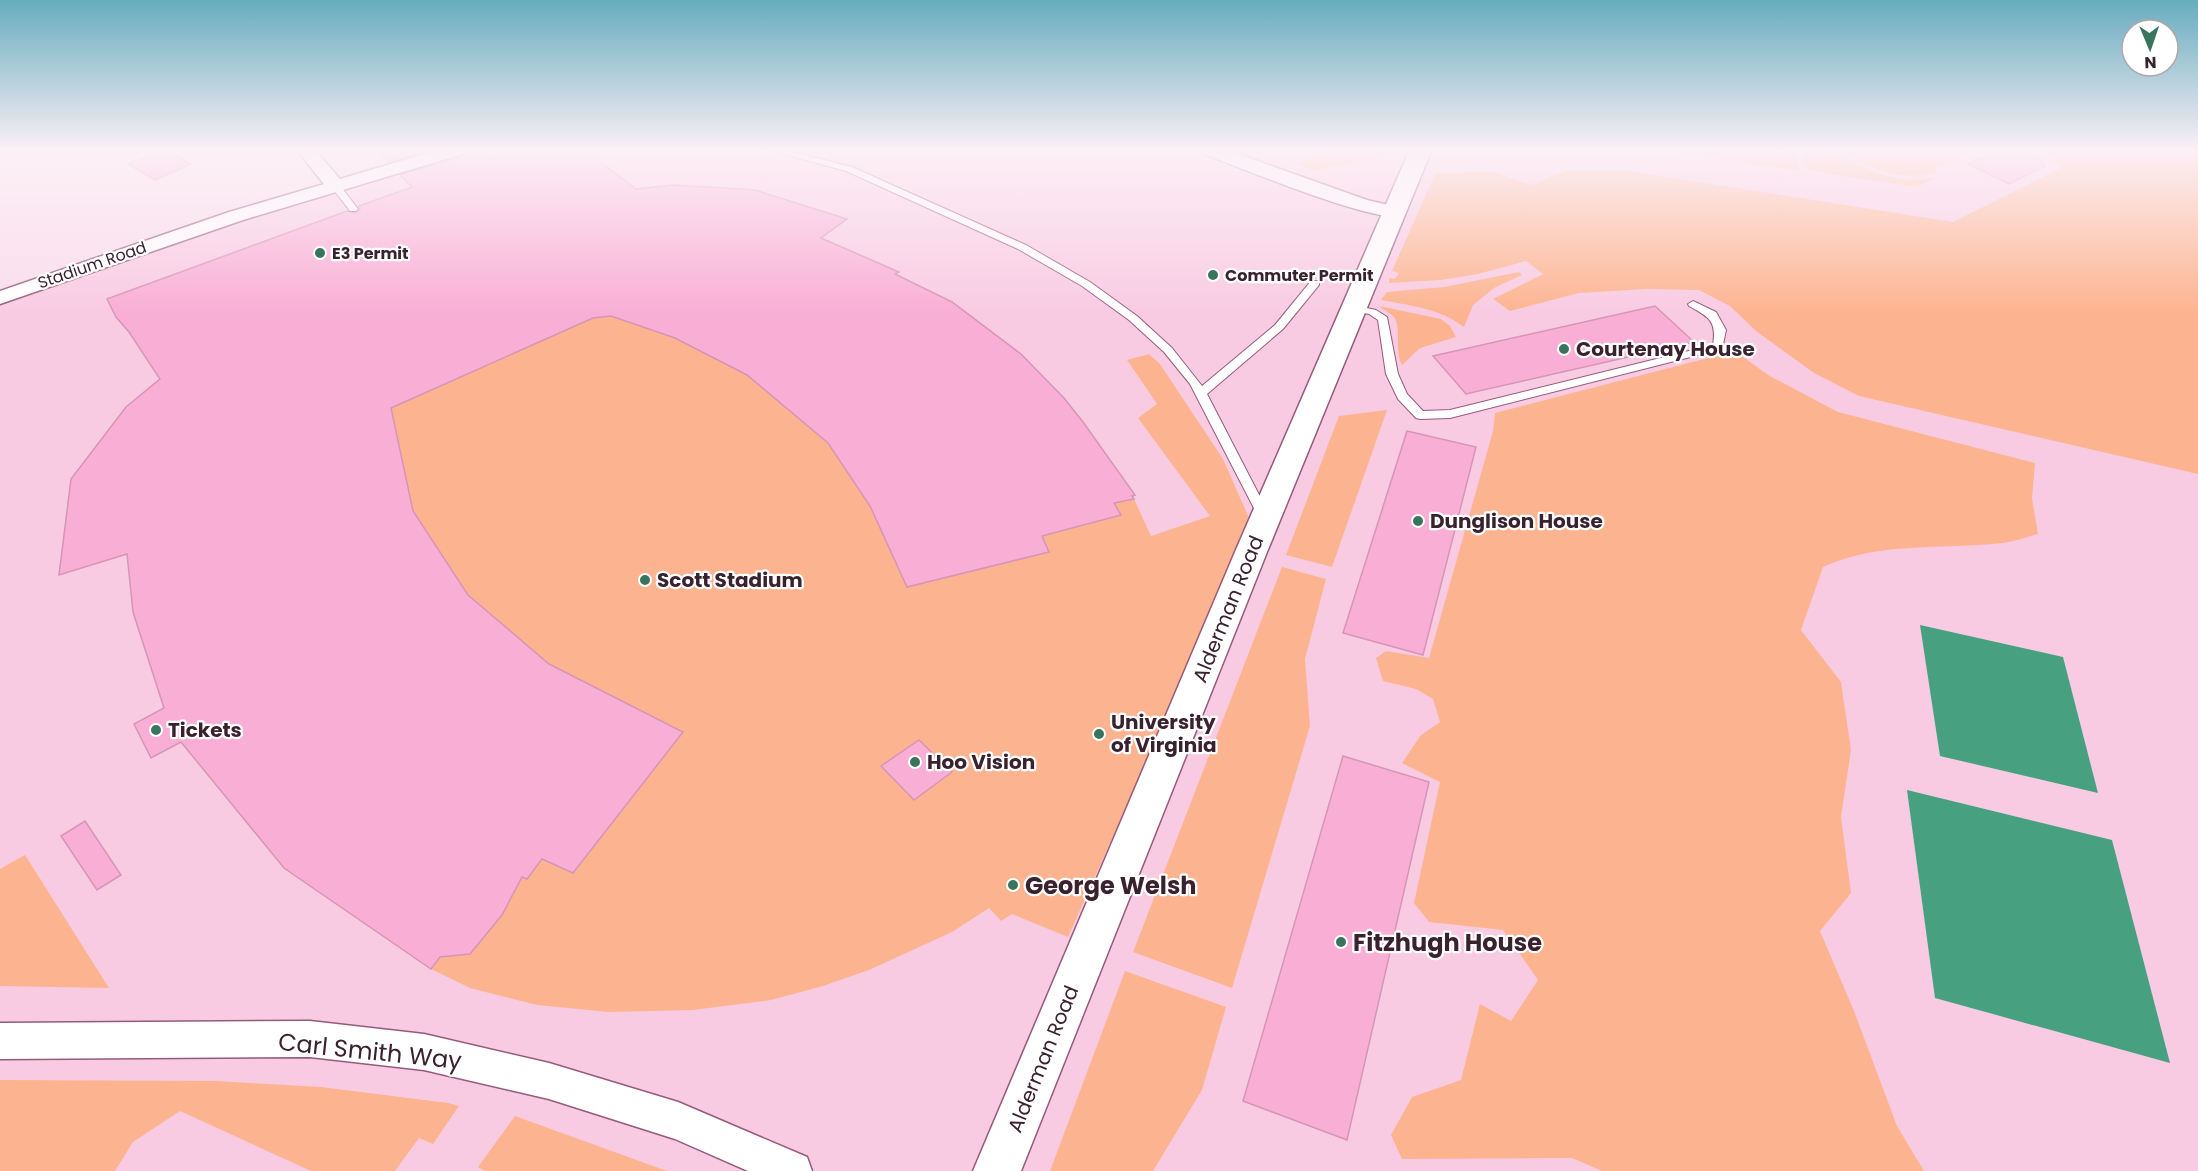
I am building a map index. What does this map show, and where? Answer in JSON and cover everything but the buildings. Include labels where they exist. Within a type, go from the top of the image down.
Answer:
[{"type":"main road","name":"Alderman Road","points":[[997,1171],[1265,518],[1398,204]]},
{"type":"street","name":"Stadium Road","points":[[0,298],[192,230],[276,204]]},
{"type":"street","points":[[1358,204],[1394,212]]},
{"type":"street","name":"Carl Smith Way","points":[[0,1041],[310,1039],[424,1052],[549,1082],[678,1121],[793,1171]]},
{"type":"lane","points":[[349,204],[353,209]]},
{"type":"lane","points":[[929,204],[1022,247],[1086,284],[1133,318],[1168,350],[1195,383],[1265,518]]},
{"type":"lane","points":[[1200,394],[1279,327],[1315,283]]},
{"type":"lane","points":[[1353,308],[1372,312],[1383,319],[1392,374],[1402,396],[1420,415],[1450,414],[1718,347],[1721,330],[1712,314],[1693,304]]},
{"type":"shaded area","name":"University of Virginia","points":[[286,204],[2198,204],[2198,1171],[0,1171],[0,296]]},
{"type":"shaded area","name":"Scott Stadium","points":[[368,204],[561,204],[455,245],[572,204],[797,204],[847,219],[818,240],[1134,499],[1151,536],[1210,516],[1138,418],[1157,404],[1127,360],[1149,354],[1160,364],[1223,459],[1249,518],[1244,543],[1068,937],[1012,914],[1001,921],[989,908],[952,932],[869,970],[823,986],[771,1000],[693,1010],[609,1012],[537,1005],[470,988],[431,969],[284,868],[164,708],[133,612],[127,554],[59,575],[70,488],[79,472],[128,455],[86,459],[126,407],[184,358],[129,332],[116,317],[107,299]]},
{"type":"shaded area","points":[[1422,204],[1836,204],[1953,222],[1990,204],[2198,204],[2198,474],[1859,396],[1814,373],[1756,331],[1730,306],[1699,290],[1646,289],[1579,293],[1510,311],[1493,299],[1543,274],[1526,261],[1478,274],[1441,280],[1389,283],[1389,278],[1395,279],[1399,273],[1392,271]]},
{"type":"shaded area","points":[[1519,272],[1522,275],[1494,288],[1473,305],[1464,327],[1435,312],[1381,300],[1387,292],[1444,287]]},
{"type":"shaded area","points":[[1379,306],[1441,319],[1450,326],[1456,337],[1420,348],[1402,365],[1398,353],[1396,322],[1392,315]]},
{"type":"shaded area","points":[[1735,351],[1768,375],[1838,412],[2035,463],[2032,498],[2038,534],[2002,543],[1867,553],[1823,567],[1801,630],[1841,682],[1851,750],[1841,817],[1851,893],[1820,931],[1854,1011],[1897,1126],[1924,1171],[1602,1171],[1572,1158],[1402,1159],[1391,1135],[1412,1097],[1461,1080],[1480,1004],[1511,1021],[1538,980],[1503,930],[1429,922],[1414,903],[1440,782],[1402,763],[1421,735],[1440,722],[1433,699],[1416,689],[1383,681],[1376,658],[1386,651],[1429,658],[1493,431],[1495,413]]},
{"type":"shaded area","points":[[1387,410],[1332,567],[1286,555],[1339,416]]},
{"type":"shaded area","points":[[1282,567],[1326,579],[1305,659],[1310,726],[1232,988],[1133,952]]},
{"type":"shaded area","points":[[1920,625],[2063,657],[2098,793],[1940,756]]},
{"type":"shaded area","points":[[1907,790],[2112,840],[2170,1063],[1935,998]]},
{"type":"shaded area","points":[[25,855],[109,988],[0,986],[0,869]]},
{"type":"shaded area","points":[[1125,971],[1226,1007],[1202,1090],[1153,1171],[1050,1171]]},
{"type":"shaded area","points":[[0,1080],[214,1081],[321,1087],[459,1106],[433,1144],[419,1138],[395,1171],[311,1171],[180,1111],[133,1142],[115,1171],[0,1171]]},
{"type":"shaded area","points":[[515,1116],[667,1171],[485,1171],[478,1167]]},
{"type":"place","name":"E3 Permit","points":[[320,253]]},
{"type":"place","name":"Commuter Permit","points":[[1213,275]]},
{"type":"place","name":"Courtenay House","points":[[1564,349]]},
{"type":"place","name":"Dunglison House","points":[[1418,521]]},
{"type":"place","name":"Scott Stadium","points":[[645,580]]},
{"type":"place","name":"Tickets","points":[[156,730]]},
{"type":"place","name":"University of Virginia","points":[[1099,734]]},
{"type":"place","name":"Hoo Vision","points":[[915,762]]},
{"type":"place","name":"George Welsh","points":[[1013,885]]},
{"type":"place","name":"Fitzhugh House","points":[[1341,942]]}]
